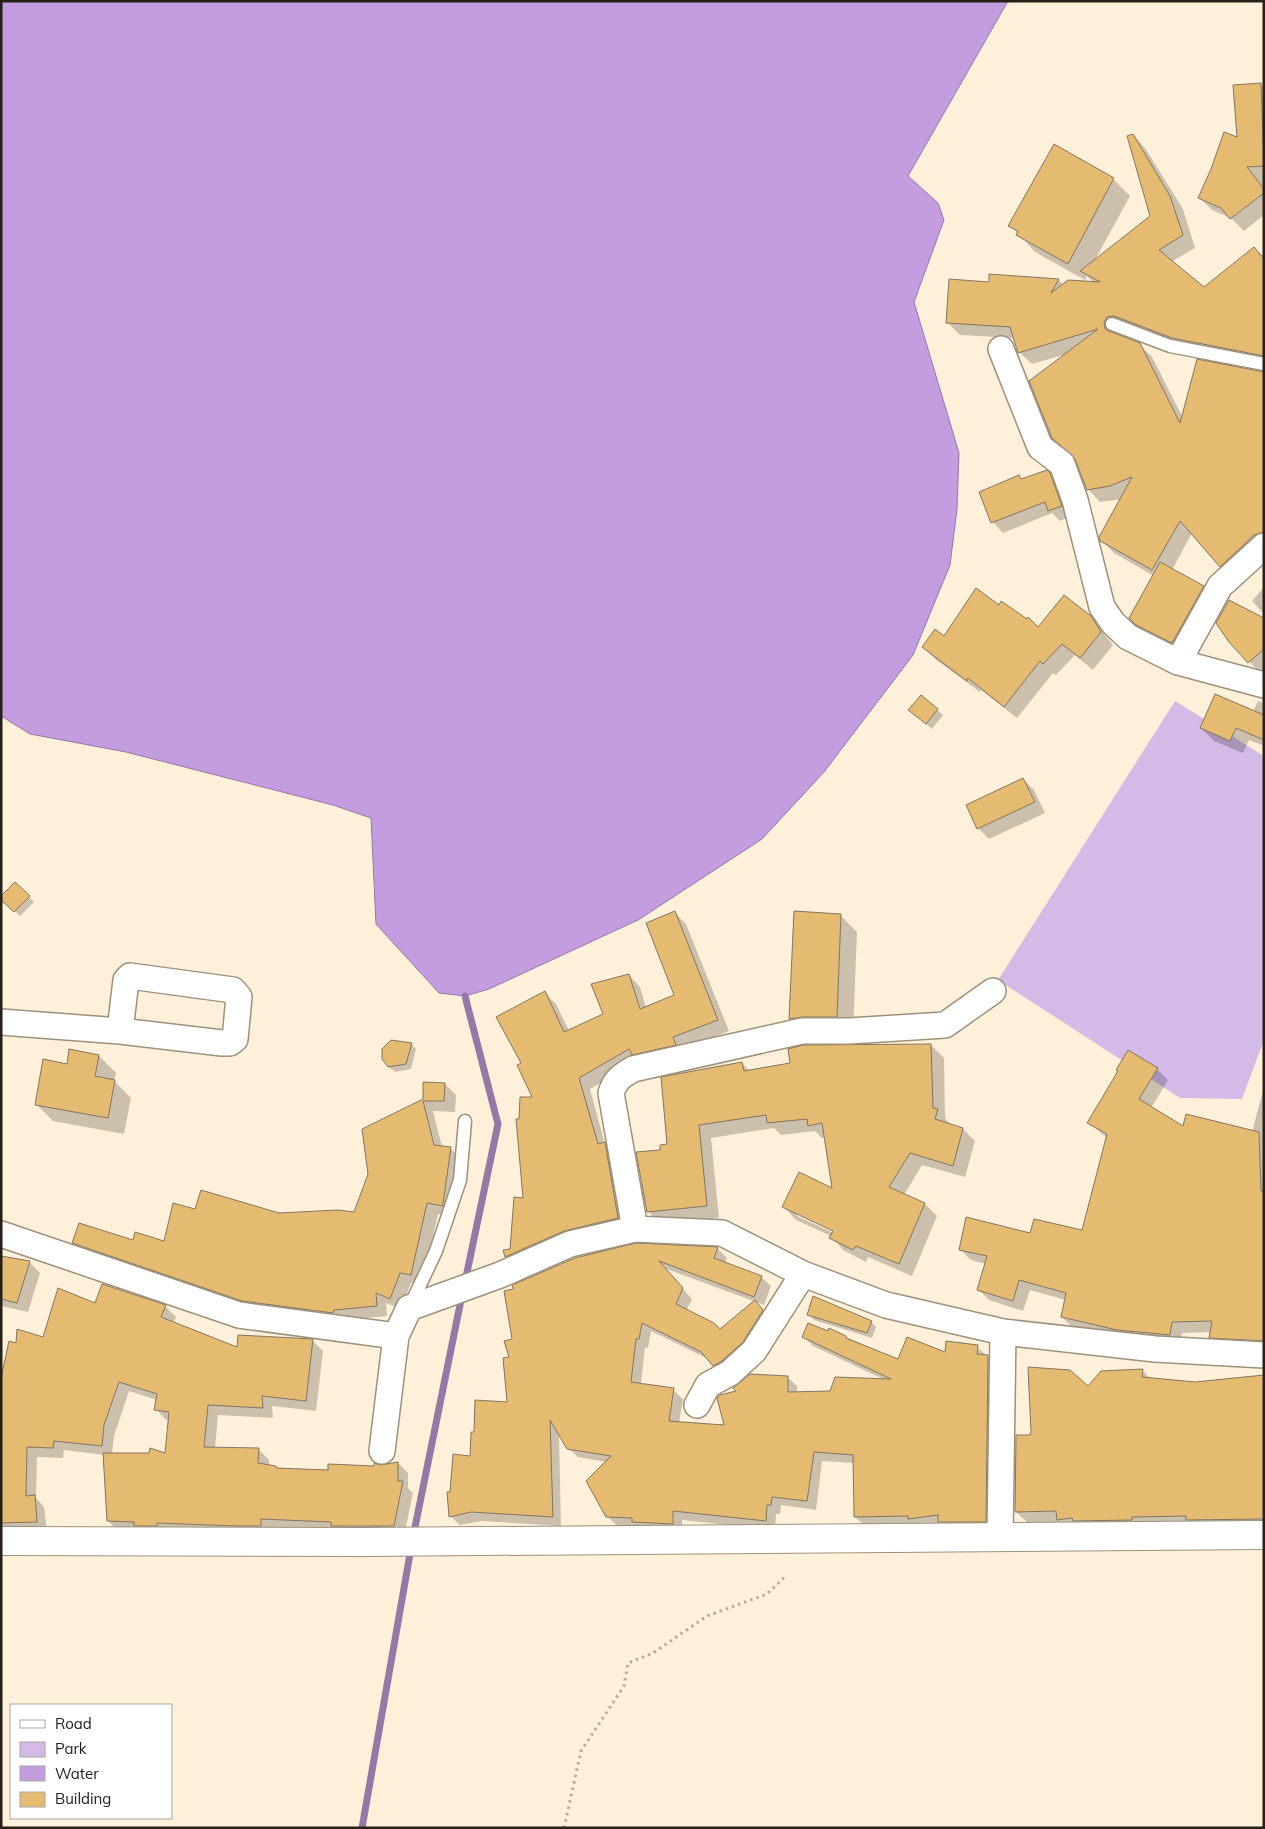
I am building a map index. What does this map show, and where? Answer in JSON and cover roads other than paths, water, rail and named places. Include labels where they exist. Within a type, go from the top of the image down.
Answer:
[{"type":"street","points":[[1001,349],[1040,447],[1062,464],[1075,500],[1102,606],[1113,624],[1128,637],[1178,662],[1264,685]]},
{"type":"street","points":[[1178,662],[1220,586],[1264,546]]},
{"type":"street","points":[[1,1022],[120,1031],[230,1043],[234,1039],[239,997],[232,990],[130,976],[126,980],[120,1031]]},
{"type":"street","points":[[635,1229],[610,1094],[614,1082],[622,1075],[633,1069],[802,1031],[849,1032],[945,1025],[993,991]]},
{"type":"street","points":[[382,1451],[396,1336],[419,1304],[500,1275],[570,1244],[635,1229],[722,1233],[802,1274],[886,1305],[1003,1332],[1155,1349],[1264,1355]]},
{"type":"street","points":[[1,1234],[239,1315],[396,1336]]},
{"type":"street","points":[[697,1405],[708,1385],[730,1373],[754,1351],[802,1274]]},
{"type":"street","points":[[1000,1536],[1003,1332]]},
{"type":"street","points":[[1,1542],[364,1542],[1264,1535]]},
{"type":"lane","points":[[1112,324],[1170,346],[1264,364]]},
{"type":"lane","points":[[419,1304],[460,1180],[465,1121]]},
{"type":"water","points":[[1,1],[1008,1],[908,176],[938,203],[944,220],[914,302],[959,453],[957,509],[950,565],[913,655],[824,772],[762,839],[638,920],[489,989],[465,996],[439,993],[376,924],[371,818],[333,805],[126,752],[30,734],[1,716]]},
{"type":"waterway","points":[[465,996],[498,1124],[465,1282]]},
{"type":"waterway","points":[[413,1537],[462,1295]]},
{"type":"waterway","points":[[362,1828],[411,1548]]}]
